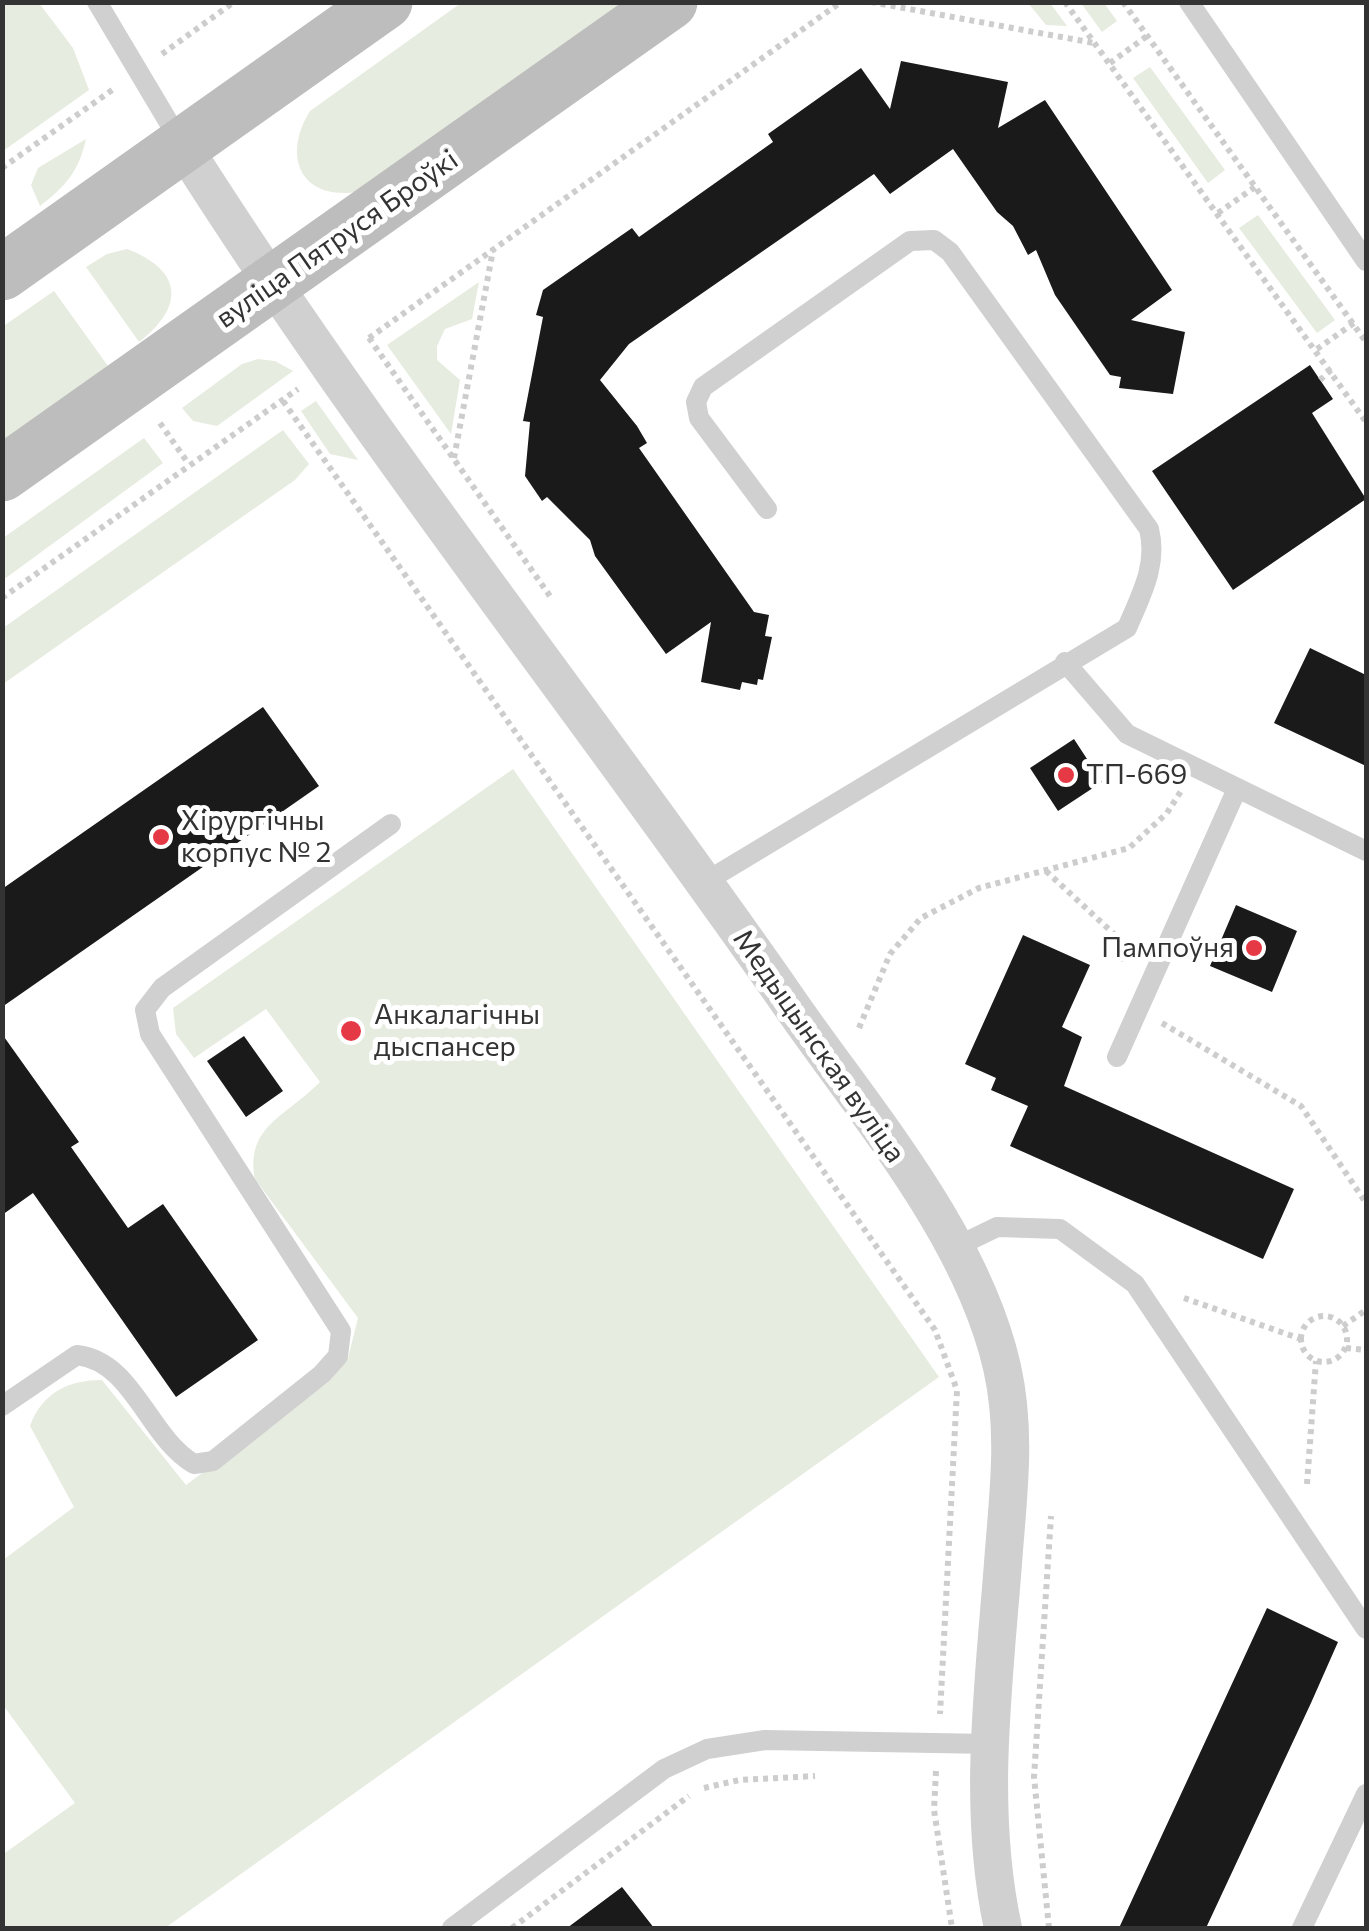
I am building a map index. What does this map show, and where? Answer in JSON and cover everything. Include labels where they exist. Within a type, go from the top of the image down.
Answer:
[{"type":"main road","points":[[2,273],[385,2]]},
{"type":"main road","name":"вуліца Пятруся Броўкі","points":[[2,474],[670,2]]},
{"type":"street","name":"Медыцынская вуліца","points":[[182,145],[272,286],[705,882],[958,1246],[1001,1364],[1013,1433],[990,1744],[990,1816],[1003,1928]]},
{"type":"lane","points":[[98,2],[182,145]]},
{"type":"lane","points":[[1189,2],[1366,260]]},
{"type":"lane","points":[[705,882],[1127,628],[1151,569],[1154,548],[1149,529],[950,252],[934,240],[910,241],[703,386],[696,402],[699,418],[767,509]]},
{"type":"lane","points":[[1065,662],[1127,734],[1366,852]]},
{"type":"lane","points":[[1117,1057],[1236,791]]},
{"type":"lane","points":[[2,1406],[77,1355],[97,1358],[113,1367],[173,1451],[194,1464],[213,1460],[322,1374],[338,1356],[342,1331],[150,1034],[146,1010],[162,988],[391,824]]},
{"type":"lane","points":[[958,1246],[997,1227],[1060,1229],[1135,1284],[1366,1629]]},
{"type":"lane","points":[[452,1928],[664,1769],[706,1750],[765,1740],[990,1744]]},
{"type":"lane","points":[[1302,1928],[1366,1794]]},
{"type":"path","points":[[2,598],[841,2]]},
{"type":"path","points":[[872,2],[1095,43]]},
{"type":"path","points":[[1066,2],[1366,422]]},
{"type":"path","points":[[1123,2],[1366,342]]},
{"type":"path","points":[[1110,63],[1147,36]]},
{"type":"path","points":[[1218,212],[1256,187]]},
{"type":"path","points":[[454,460],[493,250]]},
{"type":"path","points":[[1317,349],[1354,323]]},
{"type":"path","points":[[1320,380],[1332,370]]},
{"type":"path","points":[[283,401],[935,1330],[957,1390],[934,1810],[952,1928]]},
{"type":"path","points":[[160,423],[188,463]]},
{"type":"path","points":[[858,1028],[890,954],[921,918],[979,888],[1128,848],[1166,813],[1195,770]]},
{"type":"path","points":[[1046,872],[1116,935],[1139,1010],[1301,1106],[1366,1203]]},
{"type":"path","points":[[1171,1294],[1301,1339]]},
{"type":"path","points":[[1343,1326],[1366,1310]]},
{"type":"path","points":[[1319,1316],[1333,1318],[1343,1326],[1346,1348],[1334,1361],[1316,1361],[1305,1352],[1301,1339],[1304,1326],[1319,1316]]},
{"type":"path","points":[[1346,1348],[1366,1350]]},
{"type":"path","points":[[1306,1493],[1316,1361]]},
{"type":"path","points":[[917,1770],[936,1769]]},
{"type":"path","points":[[512,1928],[697,1790],[739,1780],[818,1776]]},
{"type":"shaded area","points":[[3,2],[39,3],[73,48],[89,90],[3,151]]},
{"type":"shaded area","points":[[461,3],[626,3],[357,192],[337,193],[310,182],[298,159],[298,144],[310,111]]},
{"type":"shaded area","points":[[1028,3],[1050,3],[1067,26],[1046,25]]},
{"type":"shaded area","points":[[1081,3],[1104,3],[1117,21],[1102,32]]},
{"type":"shaded area","points":[[1150,67],[1225,170],[1208,183],[1133,78]]},
{"type":"shaded area","points":[[86,139],[70,177],[40,206],[31,185],[38,168]]},
{"type":"shaded area","points":[[1258,215],[1335,320],[1317,333],[1239,228]]},
{"type":"shaded area","points":[[127,249],[159,267],[171,290],[165,315],[139,342],[86,267],[107,254]]},
{"type":"shaded area","points":[[479,282],[472,319],[445,329],[437,346],[437,360],[460,380],[451,434],[387,345]]},
{"type":"shaded area","points":[[54,291],[108,366],[2,441],[2,327]]},
{"type":"shaded area","points":[[258,359],[275,361],[293,371],[217,426],[193,421],[182,408],[242,364]]},
{"type":"shaded area","points":[[316,401],[358,460],[330,454],[301,411]]},
{"type":"shaded area","points":[[283,430],[309,464],[295,480],[3,684],[3,628]]},
{"type":"shaded area","points":[[144,438],[163,463],[3,580],[3,538]]},
{"type":"shaded area","name":"Анкалагічны дыспансер","points":[[513,769],[939,1377],[165,1928],[3,1928],[2,1855],[75,1803],[3,1705],[3,1560],[74,1507],[30,1426],[35,1415],[49,1397],[67,1386],[102,1380],[186,1485],[325,1382],[348,1358],[358,1318],[255,1179],[256,1146],[262,1134],[320,1082],[266,1009],[194,1058],[176,1034],[173,1008]]},
{"type":"building","points":[[901,61],[1008,82],[998,128],[1045,100],[1172,290],[1131,320],[1185,332],[1173,394],[1119,388],[1121,377],[1110,375],[1055,295],[1036,250],[1028,255],[1013,226],[997,212],[953,149],[890,194],[874,174],[629,344],[600,380],[637,426],[647,443],[639,448],[754,612],[769,615],[765,636],[772,637],[763,680],[758,679],[757,685],[742,682],[740,690],[701,682],[711,622],[666,654],[595,556],[590,540],[547,497],[542,501],[525,476],[530,422],[523,421],[543,317],[536,315],[543,290],[632,228],[639,237],[773,142],[768,134],[861,68],[890,109]]},
{"type":"building","points":[[1310,365],[1333,399],[1312,413],[1366,499],[1233,590],[1152,471]]},
{"type":"building","points":[[1310,648],[1366,675],[1366,766],[1274,723]]},
{"type":"building","name":"Хірургічны корпус № 2","points":[[263,707],[319,786],[2,1007],[2,889]]},
{"type":"building","name":"ТП-669","points":[[1074,739],[1102,782],[1058,811],[1030,768]]},
{"type":"building","name":"Пампоўня","points":[[1236,905],[1297,931],[1272,992],[1210,966]]},
{"type":"building","points":[[1023,935],[1090,965],[1062,1027],[1082,1037],[1064,1086],[1294,1189],[1263,1259],[1010,1146],[1028,1106],[991,1090],[996,1078],[965,1064]]},
{"type":"building","points":[[2,1034],[79,1142],[71,1147],[128,1228],[163,1204],[258,1340],[176,1397],[33,1193],[2,1215]]},
{"type":"building","points":[[244,1036],[283,1091],[246,1117],[207,1061]]},
{"type":"building","points":[[1267,1608],[1338,1642],[1311,1703],[1206,1928],[1119,1928]]},
{"type":"building","points":[[622,1887],[654,1928],[567,1928]]},
{"type":"place","name":"ТП-669","points":[[1066,775]]},
{"type":"place","name":"Хірургічны корпус № 2","points":[[161,837]]},
{"type":"place","name":"Пампоўня","points":[[1254,948]]},
{"type":"place","name":"Анкалагічны дыспансер","points":[[351,1031]]}]
